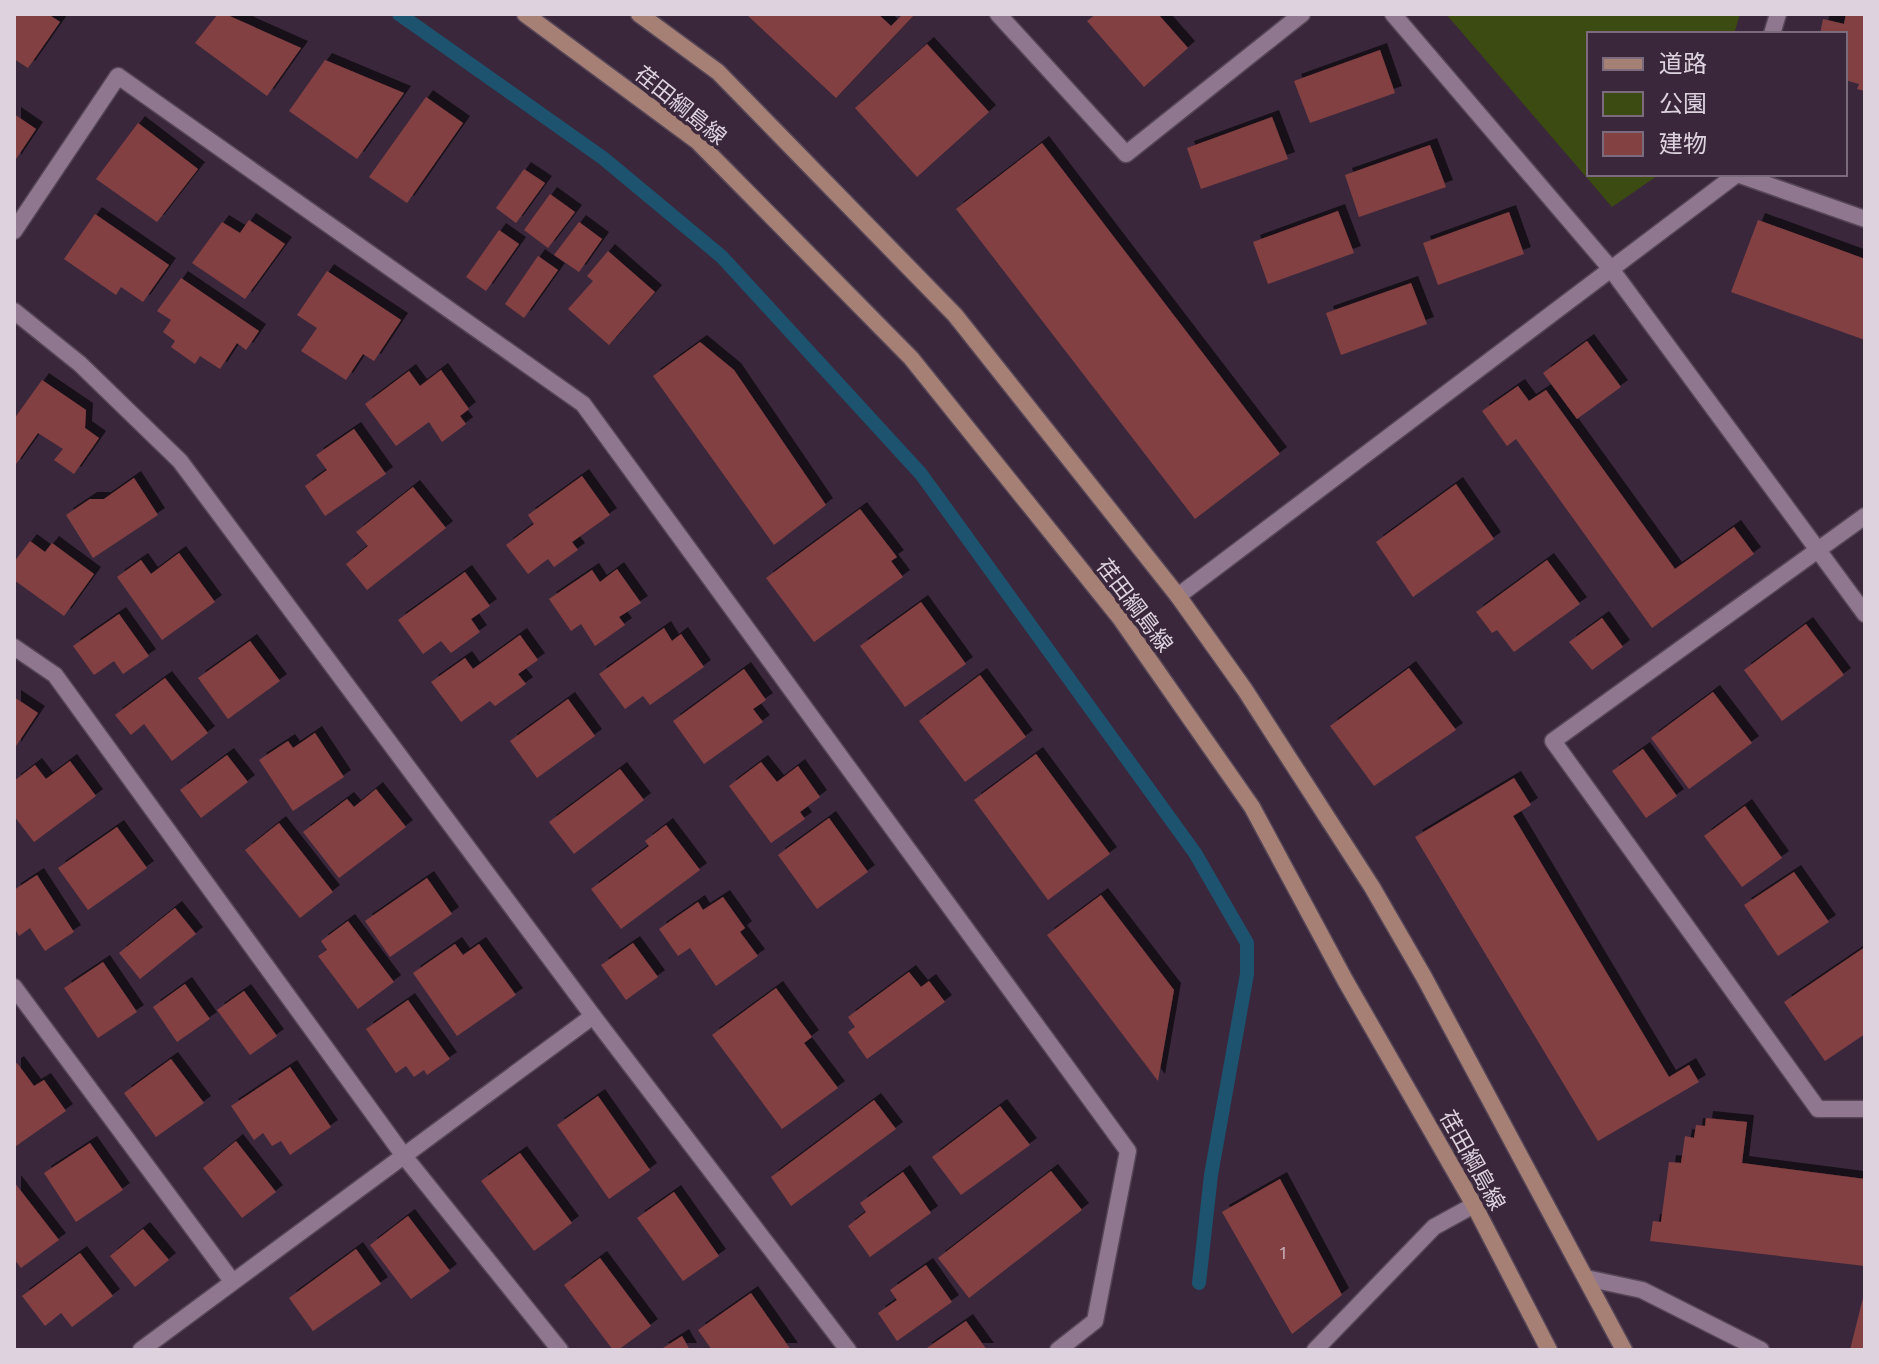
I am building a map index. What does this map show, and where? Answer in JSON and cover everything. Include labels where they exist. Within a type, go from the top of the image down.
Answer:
[{"type":"main road","name":"荏田綱島線","points":[[525,14],[697,141],[729,173],[911,358],[1120,618],[1252,807],[1345,980],[1474,1205],[1549,1350]]},
{"type":"main road","name":"荏田綱島線","points":[[639,14],[718,72],[955,315],[1178,596],[1245,690],[1372,887],[1424,977],[1624,1350]]},
{"type":"street","points":[[998,14],[1126,154],[1302,14]]},
{"type":"street","points":[[1393,14],[1611,269],[1865,614]]},
{"type":"street","points":[[14,231],[118,76],[583,404],[1128,1151],[1095,1321],[1058,1350]]},
{"type":"street","points":[[1178,596],[1734,176]]},
{"type":"street","points":[[1743,176],[1865,219]]},
{"type":"street","points":[[14,311],[80,364],[180,461],[593,1016],[848,1350]]},
{"type":"street","points":[[1865,516],[1553,741],[1818,1109],[1865,1109]]},
{"type":"street","points":[[14,647],[55,675],[404,1156],[560,1350]]},
{"type":"street","points":[[14,987],[232,1281]]},
{"type":"street","points":[[141,1350],[593,1016]]},
{"type":"street","points":[[1315,1350],[1434,1227],[1474,1205]]},
{"type":"street","points":[[1586,1278],[1642,1290],[1761,1350]]},
{"type":"green space","points":[[1446,14],[1740,14],[1735,32],[1587,32],[1587,176],[1657,176],[1612,207]]},
{"type":"building","points":[[14,14],[48,14],[60,22],[28,68],[14,59]]},
{"type":"building","points":[[218,14],[225,14],[301,48],[267,96],[195,43]]},
{"type":"building","points":[[746,14],[878,14],[891,26],[903,14],[915,14],[836,98]]},
{"type":"building","points":[[1096,14],[1158,14],[1188,48],[1144,87],[1087,21]]},
{"type":"building","points":[[1846,14],[1865,14],[1865,91],[1857,89],[1859,84],[1847,81],[1847,32],[1820,32],[1823,19],[1844,24]]},
{"type":"building","points":[[927,44],[989,112],[917,177],[855,108]]},
{"type":"building","points":[[1380,50],[1395,93],[1310,123],[1294,81]]},
{"type":"building","points":[[325,60],[404,93],[357,159],[289,111]]},
{"type":"building","points":[[426,97],[463,123],[407,203],[369,177]]},
{"type":"building","points":[[14,114],[36,129],[14,162]]},
{"type":"building","points":[[1272,117],[1288,159],[1201,189],[1187,148]]},
{"type":"building","points":[[138,123],[198,169],[157,222],[96,179]]},
{"type":"building","points":[[1042,143],[1280,454],[1195,519],[956,209]]},
{"type":"building","points":[[1430,145],[1446,187],[1359,217],[1345,175]]},
{"type":"building","points":[[524,169],[545,183],[516,223],[496,208]]},
{"type":"building","points":[[550,194],[575,212],[548,248],[524,230]]},
{"type":"building","points":[[1338,211],[1354,253],[1268,284],[1253,242]]},
{"type":"building","points":[[1509,212],[1524,254],[1438,285],[1423,243]]},
{"type":"building","points":[[95,214],[169,265],[143,302],[121,287],[116,295],[64,259]]},
{"type":"building","points":[[249,220],[285,244],[245,299],[192,263],[222,222],[240,233]]},
{"type":"building","points":[[1758,220],[1865,259],[1865,340],[1731,292]]},
{"type":"building","points":[[579,222],[602,239],[579,272],[554,255]]},
{"type":"building","points":[[499,230],[519,244],[486,291],[466,277]]},
{"type":"building","points":[[608,251],[655,292],[609,345],[568,309],[593,281],[587,276]]},
{"type":"building","points":[[538,256],[558,270],[524,318],[505,304]]},
{"type":"building","points":[[327,271],[401,320],[374,361],[363,354],[346,380],[301,351],[317,328],[297,315]]},
{"type":"building","points":[[181,278],[259,331],[246,350],[237,343],[220,369],[200,356],[195,364],[171,347],[175,341],[163,332],[171,320],[157,311]]},
{"type":"building","points":[[1411,283],[1427,324],[1341,355],[1326,313]]},
{"type":"building","points":[[1587,341],[1621,387],[1577,419],[1543,373]]},
{"type":"building","points":[[700,342],[734,370],[826,505],[774,545],[653,376]]},
{"type":"building","points":[[441,370],[469,409],[460,416],[466,424],[442,442],[429,422],[396,446],[365,404],[409,371],[420,386]]},
{"type":"building","points":[[42,380],[86,410],[85,428],[99,438],[74,474],[54,460],[63,449],[38,433],[14,467],[14,419]]},
{"type":"building","points":[[1518,386],[1529,401],[1546,390],[1675,569],[1734,527],[1754,554],[1652,628],[1516,439],[1507,446],[1482,411]]},
{"type":"building","points":[[354,429],[386,474],[325,516],[305,486],[327,470],[316,455]]},
{"type":"building","points":[[582,476],[610,515],[572,542],[578,550],[554,567],[548,559],[528,574],[506,545],[534,524],[528,515]]},
{"type":"building","points":[[134,478],[158,515],[93,558],[66,515],[90,499],[104,499]]},
{"type":"building","points":[[1456,484],[1494,539],[1413,597],[1376,542]]},
{"type":"building","points":[[413,487],[446,528],[367,590],[346,564],[368,546],[356,532]]},
{"type":"building","points":[[860,509],[897,557],[891,561],[903,577],[814,642],[766,578]]},
{"type":"building","points":[[30,541],[45,552],[52,543],[94,574],[64,616],[14,580],[14,562]]},
{"type":"building","points":[[179,553],[215,602],[162,640],[117,577],[141,560],[151,574]]},
{"type":"building","points":[[1547,560],[1580,604],[1514,652],[1497,630],[1492,633],[1476,612]]},
{"type":"building","points":[[617,569],[641,603],[619,617],[625,625],[595,646],[581,624],[571,631],[549,599],[592,570],[600,582]]},
{"type":"building","points":[[465,572],[490,606],[471,619],[480,632],[451,653],[441,641],[423,654],[398,620]]},
{"type":"building","points":[[921,602],[966,664],[905,707],[860,646]]},
{"type":"building","points":[[119,614],[149,656],[123,674],[114,661],[94,675],[73,646]]},
{"type":"building","points":[[1602,618],[1623,647],[1592,670],[1569,642]]},
{"type":"building","points":[[1806,624],[1844,675],[1782,721],[1744,670]]},
{"type":"building","points":[[664,628],[672,641],[681,634],[704,667],[650,705],[643,696],[625,709],[599,674]]},
{"type":"building","points":[[520,635],[538,660],[518,674],[526,684],[495,706],[490,701],[461,722],[431,682],[465,658],[473,669]]},
{"type":"building","points":[[250,641],[280,681],[228,719],[198,678]]},
{"type":"building","points":[[1409,668],[1456,730],[1374,786],[1330,726]]},
{"type":"building","points":[[744,669],[766,700],[753,709],[763,722],[704,764],[673,721]]},
{"type":"building","points":[[980,675],[1026,737],[965,782],[919,721]]},
{"type":"building","points":[[165,678],[208,733],[172,761],[144,724],[131,735],[115,715]]},
{"type":"building","points":[[1713,692],[1752,743],[1689,789],[1651,738]]},
{"type":"building","points":[[14,697],[38,713],[14,749]]},
{"type":"building","points":[[568,699],[595,736],[537,778],[510,741]]},
{"type":"building","points":[[315,733],[344,777],[293,811],[259,760],[288,741],[293,748]]},
{"type":"building","points":[[1643,749],[1677,796],[1646,818],[1612,771]]},
{"type":"building","points":[[1036,754],[1110,854],[1048,900],[974,800]]},
{"type":"building","points":[[227,755],[248,782],[201,818],[180,790]]},
{"type":"building","points":[[70,761],[96,796],[34,842],[14,816],[14,781],[35,765],[46,779]]},
{"type":"building","points":[[761,762],[777,782],[798,766],[820,797],[800,812],[805,819],[771,843],[729,786]]},
{"type":"building","points":[[620,769],[644,800],[574,854],[549,822]]},
{"type":"building","points":[[1514,778],[1531,805],[1513,816],[1669,1077],[1689,1065],[1699,1082],[1598,1141],[1415,837]]},
{"type":"building","points":[[376,789],[406,827],[339,878],[303,832],[347,799],[354,807]]},
{"type":"building","points":[[1745,806],[1782,858],[1742,887],[1704,836]]},
{"type":"building","points":[[829,818],[868,872],[817,909],[778,855]]},
{"type":"building","points":[[279,823],[333,892],[300,918],[245,850]]},
{"type":"building","points":[[666,825],[700,870],[621,929],[591,889],[649,846],[645,841]]},
{"type":"building","points":[[117,827],[147,868],[88,910],[58,868]]},
{"type":"building","points":[[1794,872],[1829,922],[1778,956],[1744,905]]},
{"type":"building","points":[[37,875],[74,932],[45,951],[30,928],[19,936],[14,927],[14,890]]},
{"type":"building","points":[[427,878],[452,914],[390,957],[365,921]]},
{"type":"building","points":[[1101,895],[1174,990],[1158,1081],[1047,935]]},
{"type":"building","points":[[723,897],[745,928],[740,932],[758,956],[716,986],[690,948],[678,956],[659,929],[698,902],[703,910]]},
{"type":"building","points":[[175,908],[196,934],[140,979],[119,953]]},
{"type":"building","points":[[348,921],[394,982],[358,1009],[318,956],[327,950],[321,941]]},
{"type":"building","points":[[633,943],[658,977],[626,1000],[601,965]]},
{"type":"building","points":[[455,944],[463,955],[479,944],[516,995],[457,1036],[413,973]]},
{"type":"building","points":[[1865,947],[1865,1034],[1825,1061],[1784,1002]]},
{"type":"building","points":[[103,962],[137,1012],[98,1038],[64,988]]},
{"type":"building","points":[[909,972],[921,987],[929,981],[945,1002],[867,1059],[848,1032],[855,1027],[848,1017]]},
{"type":"building","points":[[185,984],[210,1019],[177,1042],[153,1007]]},
{"type":"building","points":[[776,988],[812,1037],[804,1043],[838,1088],[782,1129],[712,1035]]},
{"type":"building","points":[[244,991],[277,1036],[250,1055],[217,1010]]},
{"type":"building","points":[[408,1000],[450,1059],[427,1075],[424,1070],[414,1077],[406,1066],[396,1073],[366,1029]]},
{"type":"building","points":[[171,1059],[204,1103],[156,1137],[124,1093]]},
{"type":"building","points":[[17,1063],[34,1086],[44,1080],[66,1111],[16,1146],[14,1065]]},
{"type":"building","points":[[290,1067],[331,1127],[290,1155],[281,1141],[272,1146],[263,1133],[254,1140],[231,1106]]},
{"type":"building","points":[[598,1096],[650,1170],[609,1199],[557,1125]]},
{"type":"building","points":[[874,1100],[896,1129],[791,1206],[771,1177]]},
{"type":"building","points":[[1000,1106],[1030,1145],[961,1195],[932,1157]]},
{"type":"building","points":[[1706,1118],[1747,1122],[1742,1163],[1865,1179],[1865,1266],[1650,1241],[1653,1221],[1661,1222],[1669,1162],[1681,1163],[1685,1136],[1694,1138],[1696,1125],[1705,1126]]},
{"type":"building","points":[[236,1141],[276,1192],[242,1218],[203,1168]]},
{"type":"building","points":[[90,1143],[123,1190],[76,1222],[44,1173]]},
{"type":"building","points":[[520,1153],[572,1223],[534,1251],[481,1181]]},
{"type":"building","points":[[1051,1171],[1082,1210],[969,1298],[938,1258]]},
{"type":"building","points":[[903,1172],[931,1213],[870,1257],[848,1226],[866,1212],[860,1203]]},
{"type":"building","points":[[1280,1179],[1342,1295],[1292,1334],[1222,1212]]},
{"type":"building","points":[[14,1182],[59,1240],[21,1268],[14,1259]]},
{"type":"building","points":[[674,1192],[719,1256],[683,1281],[637,1218]]},
{"type":"building","points":[[408,1216],[450,1271],[411,1299],[370,1245]]},
{"type":"building","points":[[143,1229],[169,1260],[135,1287],[110,1256]]},
{"type":"building","points":[[356,1249],[381,1284],[313,1331],[289,1298]]},
{"type":"building","points":[[80,1253],[113,1296],[72,1327],[61,1313],[45,1326],[22,1296]]},
{"type":"building","points":[[600,1258],[651,1326],[618,1350],[613,1350],[564,1285]]},
{"type":"building","points":[[926,1265],[952,1302],[897,1341],[878,1313],[897,1300],[890,1290]]},
{"type":"building","points":[[751,1293],[791,1350],[712,1350],[698,1330]]},
{"type":"building","points":[[1864,1294],[1865,1350],[1850,1350]]},
{"type":"building","points":[[966,1321],[987,1350],[924,1350]]},
{"type":"building","points":[[682,1336],[690,1350],[660,1350]]},
{"type":"waterway","points":[[399,14],[603,158],[722,257],[921,474],[1195,853],[1247,943],[1247,974],[1211,1175],[1199,1283]]}]
